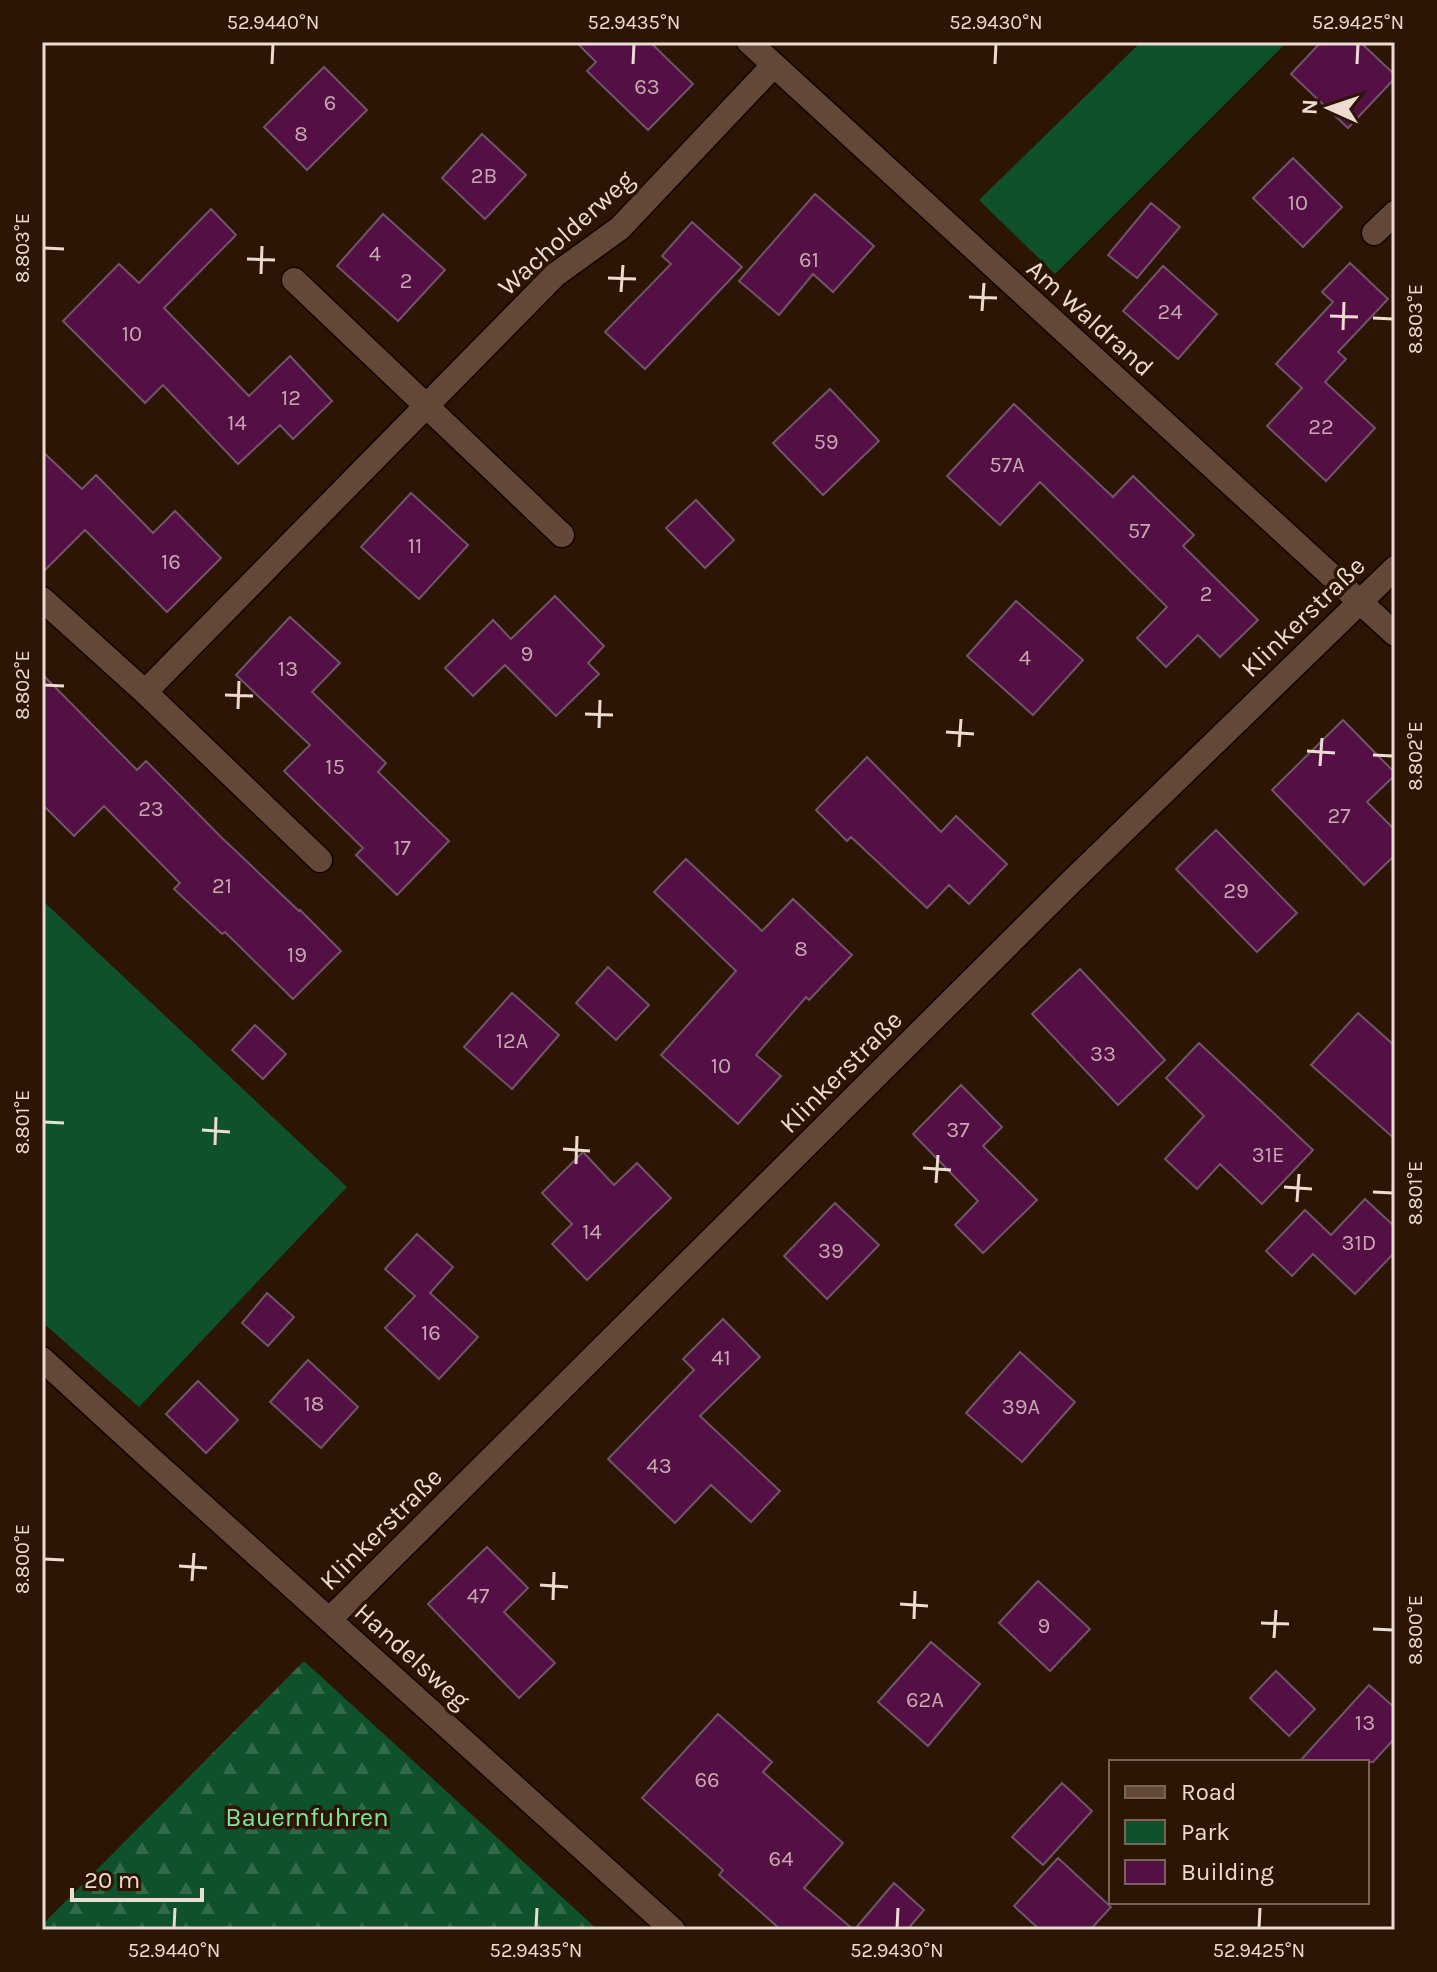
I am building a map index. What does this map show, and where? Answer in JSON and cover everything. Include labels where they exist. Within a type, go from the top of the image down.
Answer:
[{"type":"street","name":"Am Waldrand","points":[[749,42],[1395,634]]},
{"type":"street","name":"Wacholderweg","points":[[145,692],[555,275],[620,228],[774,65]]},
{"type":"street","points":[[1374,233],[1395,213]]},
{"type":"street","points":[[294,280],[562,535]]},
{"type":"street","name":"Klinkerstraße","points":[[330,1619],[1072,881],[1395,568]]},
{"type":"street","points":[[42,599],[145,692],[320,860]]},
{"type":"street","name":"Handelsweg","points":[[42,1359],[673,1930]]},
{"type":"green space","points":[[1141,42],[1287,42],[1055,274],[979,200]]},
{"type":"green space","points":[[42,900],[347,1187],[139,1407],[42,1322]]},
{"type":"green space","name":"Bauernfuhren","points":[[304,1661],[598,1930],[42,1930],[42,1925]]},
{"type":"building","points":[[576,42],[650,42],[693,84],[648,130],[587,71],[596,62]]},
{"type":"building","points":[[1321,42],[1360,42],[1395,75],[1348,128],[1291,74]]},
{"type":"building","points":[[324,67],[367,110],[307,170],[264,127]]},
{"type":"building","points":[[482,134],[526,175],[485,219],[442,178]]},
{"type":"building","points":[[1293,158],[1342,207],[1303,247],[1253,198]]},
{"type":"building","points":[[815,194],[874,246],[833,292],[813,274],[779,315],[739,281]]},
{"type":"building","points":[[1151,203],[1180,227],[1137,278],[1108,255]]},
{"type":"building","points":[[211,209],[236,235],[164,308],[249,396],[290,356],[332,401],[293,439],[280,425],[238,464],[163,385],[145,403],[63,321],[119,264],[139,283]]},
{"type":"building","points":[[383,214],[445,270],[398,321],[337,266]]},
{"type":"building","points":[[692,222],[742,267],[645,369],[605,332],[671,264],[662,256]]},
{"type":"building","points":[[1350,263],[1388,299],[1338,352],[1346,359],[1325,382],[1375,428],[1326,481],[1267,426],[1302,388],[1276,364],[1333,302],[1322,292]]},
{"type":"building","points":[[1163,266],[1217,314],[1178,359],[1123,311]]},
{"type":"building","points":[[830,389],[879,441],[823,495],[773,443]]},
{"type":"building","points":[[1014,404],[1113,497],[1133,476],[1194,535],[1183,546],[1258,620],[1220,657],[1198,635],[1166,667],[1137,638],[1167,607],[1040,482],[1000,525],[947,476]]},
{"type":"building","points":[[42,451],[82,489],[96,475],[153,533],[175,511],[221,558],[167,612],[85,530],[42,573]]},
{"type":"building","points":[[411,493],[468,545],[419,599],[361,547]]},
{"type":"building","points":[[696,500],[734,540],[705,568],[666,528]]},
{"type":"building","points":[[555,596],[604,646],[588,663],[599,674],[556,716],[505,665],[473,696],[445,668],[493,620],[511,639]]},
{"type":"building","points":[[1016,601],[1083,660],[1033,715],[967,656]]},
{"type":"building","points":[[290,617],[340,663],[312,692],[386,763],[378,772],[449,841],[397,895],[356,855],[363,848],[284,771],[310,745],[236,675]]},
{"type":"building","points":[[42,674],[137,770],[146,761],[341,951],[293,999],[225,932],[222,934],[174,889],[180,883],[104,806],[74,836],[42,804]]},
{"type":"building","points":[[1343,720],[1395,773],[1367,802],[1395,830],[1395,855],[1364,885],[1272,790]]},
{"type":"building","points":[[867,757],[941,832],[956,816],[1007,864],[969,904],[949,885],[927,908],[851,837],[847,841],[816,810]]},
{"type":"building","points":[[1216,830],[1297,913],[1257,952],[1176,869]]},
{"type":"building","points":[[686,859],[762,931],[793,899],[852,955],[809,1000],[806,997],[756,1055],[781,1076],[738,1124],[661,1055],[736,971],[654,892]]},
{"type":"building","points":[[608,967],[649,1005],[616,1040],[576,1003]]},
{"type":"building","points":[[1080,969],[1165,1060],[1118,1105],[1032,1014]]},
{"type":"building","points":[[512,993],[559,1035],[512,1089],[464,1047]]},
{"type":"building","points":[[1358,1013],[1395,1046],[1395,1139],[1311,1065]]},
{"type":"building","points":[[255,1025],[286,1054],[263,1079],[232,1050]]},
{"type":"building","points":[[1199,1043],[1313,1150],[1262,1204],[1220,1164],[1197,1189],[1165,1159],[1204,1116],[1166,1078]]},
{"type":"building","points":[[961,1085],[1002,1127],[983,1146],[1037,1200],[983,1253],[955,1225],[978,1201],[913,1134]]},
{"type":"building","points":[[583,1152],[614,1185],[637,1163],[671,1198],[587,1280],[552,1244],[572,1224],[542,1193]]},
{"type":"building","points":[[1365,1199],[1395,1227],[1395,1252],[1355,1294],[1313,1254],[1292,1276],[1266,1251],[1305,1210],[1331,1235]]},
{"type":"building","points":[[835,1203],[879,1245],[827,1299],[784,1256]]},
{"type":"building","points":[[417,1234],[453,1267],[430,1293],[478,1337],[439,1379],[385,1328],[415,1296],[385,1269]]},
{"type":"building","points":[[267,1293],[294,1317],[268,1346],[242,1323]]},
{"type":"building","points":[[723,1319],[760,1357],[700,1416],[780,1491],[751,1522],[711,1485],[675,1523],[608,1459],[694,1370],[683,1359]]},
{"type":"building","points":[[1020,1352],[1075,1402],[1022,1462],[966,1413]]},
{"type":"building","points":[[308,1360],[358,1407],[321,1448],[270,1402]]},
{"type":"building","points":[[198,1381],[238,1420],[206,1453],[166,1414]]},
{"type":"building","points":[[487,1547],[528,1588],[504,1612],[555,1663],[519,1698],[428,1604]]},
{"type":"building","points":[[1038,1581],[1090,1629],[1050,1671],[999,1623]]},
{"type":"building","points":[[931,1642],[980,1684],[928,1746],[878,1702]]},
{"type":"building","points":[[1276,1671],[1315,1709],[1289,1736],[1250,1698]]},
{"type":"building","points":[[1369,1685],[1395,1708],[1395,1738],[1373,1762],[1301,1760]]},
{"type":"building","points":[[718,1714],[772,1762],[763,1772],[843,1843],[804,1888],[854,1930],[781,1930],[719,1875],[723,1870],[642,1798]]},
{"type":"building","points":[[1062,1783],[1092,1811],[1043,1865],[1012,1837]]},
{"type":"building","points":[[1058,1858],[1111,1907],[1090,1930],[1040,1930],[1014,1906]]},
{"type":"building","points":[[894,1883],[924,1910],[907,1930],[854,1930]]}]
